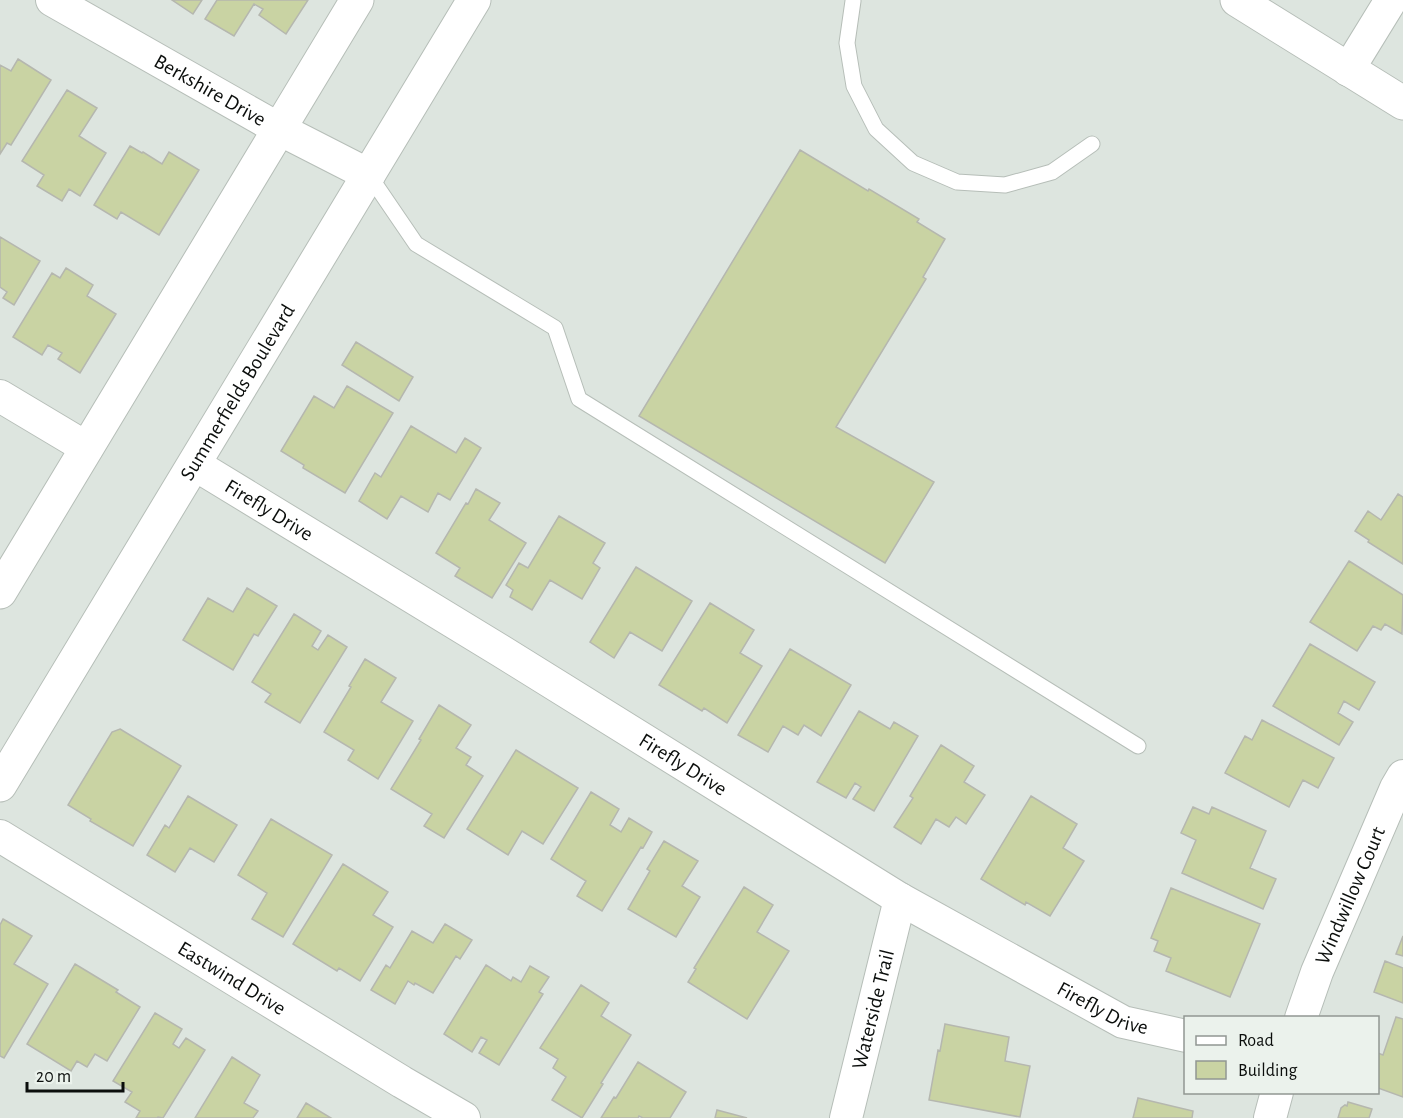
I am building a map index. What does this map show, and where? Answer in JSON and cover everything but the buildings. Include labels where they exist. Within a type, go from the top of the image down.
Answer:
[{"type":"street","name":"Berkshire Drive","points":[[52,0],[279,129],[369,175]]},
{"type":"street","points":[[0,592],[357,0]]},
{"type":"street","name":"Summerfields Boulevard","points":[[0,785],[474,0]]},
{"type":"street","points":[[1237,0],[1403,103]]},
{"type":"street","points":[[1348,70],[1391,0]]},
{"type":"street","points":[[0,396],[87,448]]},
{"type":"street","name":"Firefly Drive","points":[[194,464],[511,657],[900,899],[1123,1022],[1184,1036]]},
{"type":"street","name":"Windwillow Court","points":[[1301,1016],[1317,972],[1403,776]]},
{"type":"street","name":"Eastwind Drive","points":[[0,836],[464,1118]]},
{"type":"street","name":"Waterside Trail","points":[[846,1118],[900,899]]},
{"type":"street","points":[[1270,1118],[1276,1094]]},
{"type":"lane","points":[[853,1],[847,43],[854,86],[876,129],[913,163],[957,182],[1005,185],[1052,172],[1092,144]]},
{"type":"lane","points":[[369,175],[416,244],[555,328],[579,399],[1138,746]]}]
